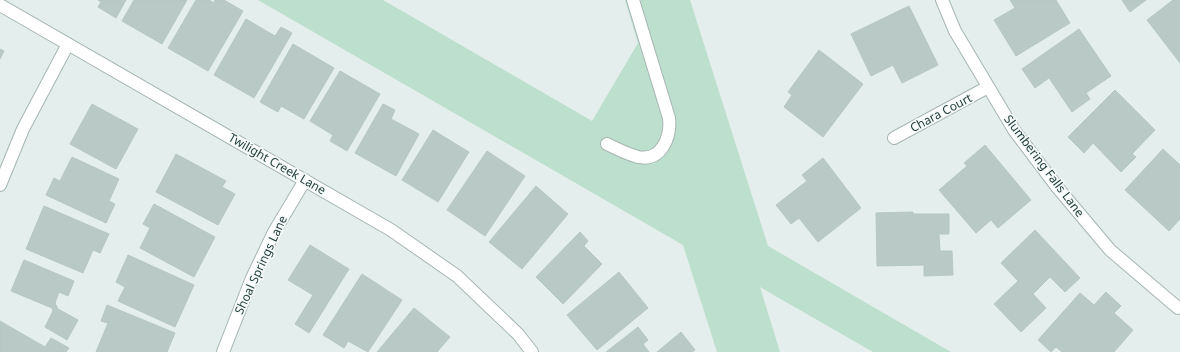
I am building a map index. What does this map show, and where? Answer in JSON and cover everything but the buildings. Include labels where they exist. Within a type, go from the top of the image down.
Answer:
[{"type":"street","points":[[607,144],[640,157],[651,156],[661,150],[670,130],[669,118],[633,0]]},
{"type":"street","name":"Slumbering Falls Lane","points":[[942,0],[955,31],[1014,130],[1057,187],[1110,250],[1178,308]]},
{"type":"street","name":"Twilight Creek Lane","points":[[0,5],[391,230],[457,276],[518,334],[532,352]]},
{"type":"street","points":[[0,185],[23,129],[68,44]]},
{"type":"street","name":"Chara Court","points":[[894,138],[988,87]]},
{"type":"street","name":"Shoal Springs Lane","points":[[223,352],[255,271],[274,232],[305,180]]},
{"type":"green space","points":[[258,0],[383,0],[592,121],[638,43],[625,0],[690,0],[768,246],[951,352],[873,352],[760,287],[780,352],[717,352],[683,245]]}]
